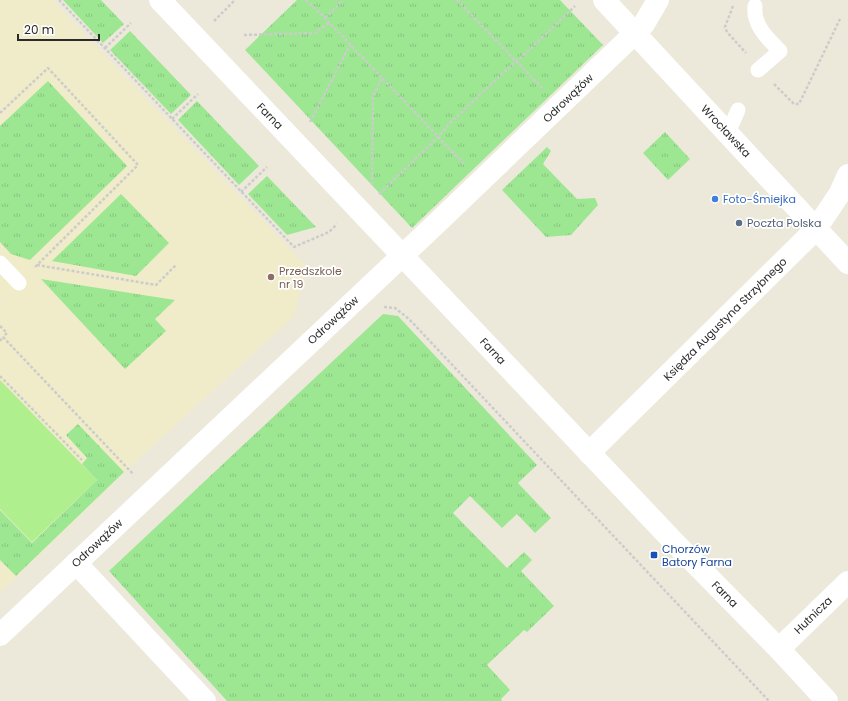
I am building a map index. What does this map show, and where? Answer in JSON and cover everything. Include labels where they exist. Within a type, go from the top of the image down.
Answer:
[{"type":"street","name":"Farna","points":[[160,0],[589,453],[779,649],[827,701]]},
{"type":"street","name":"Wrocławska","points":[[604,0],[848,263]]},
{"type":"street","name":"Odrowążów","points":[[0,635],[635,33],[644,24],[658,0]]},
{"type":"street","name":"Księdza Augustyna Strzybnego","points":[[589,453],[816,229],[840,193],[848,175]]},
{"type":"street","points":[[76,563],[205,701]]},
{"type":"street","name":"Hutnicza","points":[[779,649],[848,582]]},
{"type":"lane","points":[[755,6],[754,15],[761,31],[780,51],[758,70]]},
{"type":"lane","points":[[728,133],[738,110]]},
{"type":"lane","points":[[0,263],[19,283]]},
{"type":"path","points":[[58,0],[294,247],[330,232]]},
{"type":"path","points":[[212,22],[235,0]]},
{"type":"path","points":[[306,0],[466,166]]},
{"type":"path","points":[[325,18],[343,0]]},
{"type":"path","points":[[457,0],[545,92]]},
{"type":"path","points":[[377,196],[438,137],[450,123],[575,6]]},
{"type":"path","points":[[105,48],[131,23]]},
{"type":"path","points":[[244,36],[315,33],[329,23]]},
{"type":"path","points":[[309,124],[350,44]]},
{"type":"path","points":[[0,113],[48,68],[138,165],[19,283]]},
{"type":"path","points":[[372,190],[373,96],[382,78]]},
{"type":"path","points":[[172,119],[198,94]]},
{"type":"path","points":[[241,192],[267,167]]},
{"type":"path","points":[[37,265],[156,285],[176,265]]},
{"type":"path","points":[[382,307],[395,308],[409,319],[769,701]]},
{"type":"path","points":[[0,326],[7,333],[0,340]]},
{"type":"path","points":[[4,337],[135,475]]},
{"type":"path","points":[[0,376],[82,460]]},
{"type":"shaded area","points":[[0,0],[52,0],[307,267],[294,316],[133,464],[0,593]]},
{"type":"green space","points":[[63,0],[101,0],[124,24],[103,43]]},
{"type":"green space","points":[[297,0],[560,0],[603,45],[412,228],[245,50]]},
{"type":"green space","points":[[130,31],[191,95],[171,114],[110,50]]},
{"type":"green space","points":[[48,81],[127,166],[30,260],[11,254],[0,242],[0,126]]},
{"type":"green space","points":[[197,101],[259,166],[239,185],[178,120]]},
{"type":"green space","points":[[665,132],[690,159],[668,180],[643,153]]},
{"type":"green space","points":[[547,147],[551,151],[543,164],[577,199],[595,198],[598,205],[571,235],[546,237],[502,190]]},
{"type":"green space","points":[[267,176],[316,227],[287,235],[248,194]]},
{"type":"green space","points":[[121,194],[169,243],[136,276],[52,261]]},
{"type":"green space","points":[[41,279],[175,300],[155,319],[166,331],[125,369]]},
{"type":"green space","points":[[383,314],[398,316],[537,465],[518,483],[551,518],[535,533],[517,514],[502,528],[470,496],[453,513],[507,568],[524,552],[532,560],[521,571],[554,606],[527,632],[524,630],[487,665],[510,690],[501,699],[502,701],[227,701],[109,571]]},
{"type":"green space","points":[[0,380],[97,480],[32,542],[0,509]]},
{"type":"green space","points":[[78,424],[124,472],[16,576],[0,560],[0,510],[32,543],[97,480],[82,464],[87,458],[66,435]]},
{"type":"place","name":"Foto-Śmiejka","points":[[715,199]]},
{"type":"place","name":"Poczta Polska","points":[[739,223]]},
{"type":"place","name":"Przedszkole nr 19","points":[[271,277]]},
{"type":"place","name":"Chorzów Batory Farna","points":[[654,555]]}]
